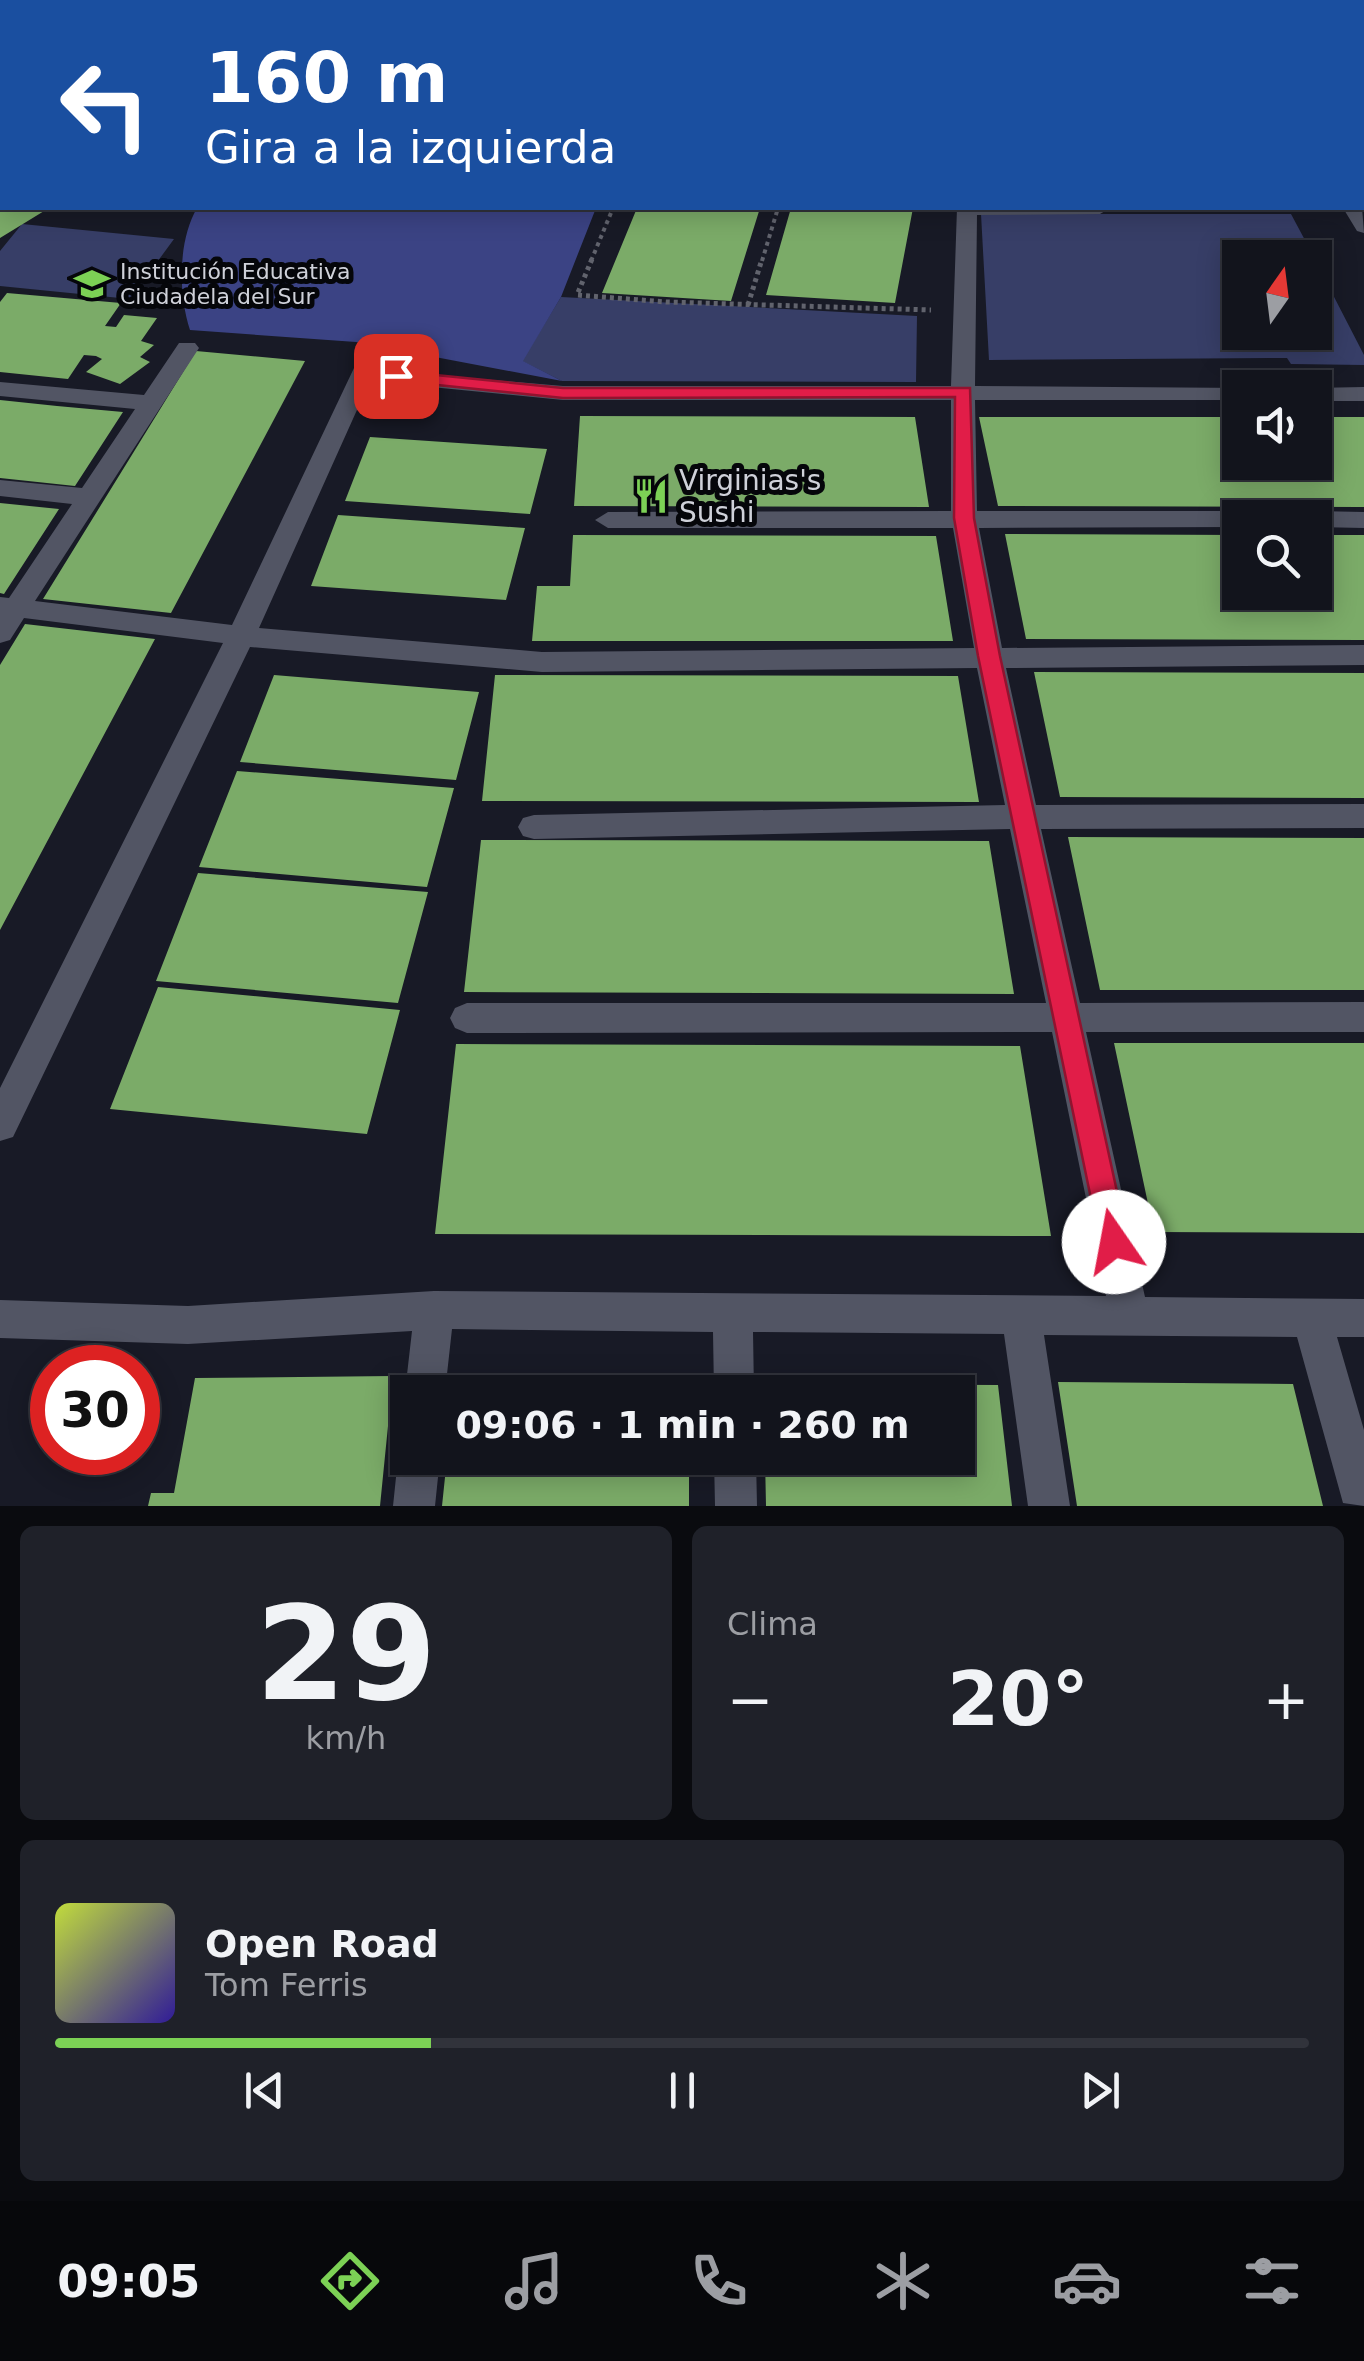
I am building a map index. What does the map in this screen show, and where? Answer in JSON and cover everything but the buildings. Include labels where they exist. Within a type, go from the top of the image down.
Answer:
[{"type":"street","points":[[967,210],[962,311],[964,518],[989,656],[1130,1318]]},
{"type":"street","points":[[0,633],[8,607],[187,348]]},
{"type":"street","points":[[0,1126],[241,636],[362,372],[563,393],[1222,393]]},
{"type":"street","points":[[0,390],[148,403]]},
{"type":"street","points":[[1332,394],[1364,394]]},
{"type":"street","points":[[0,488],[87,496]]},
{"type":"street","points":[[608,520],[1222,519]]},
{"type":"street","points":[[1332,519],[1364,520]]},
{"type":"street","points":[[8,607],[241,636],[542,662],[1364,655]]},
{"type":"street","points":[[534,827],[1023,817],[1364,816]]},
{"type":"street","points":[[467,1018],[1364,1017]]},
{"type":"street","points":[[428,1375],[434,1310]]},
{"type":"street","points":[[0,1319],[188,1325],[434,1310],[1364,1318]]},
{"type":"street","points":[[733,1314],[734,1375]]},
{"type":"street","points":[[1021,1316],[1049,1506]]},
{"type":"street","points":[[1312,1318],[1364,1502]]},
{"type":"street","points":[[414,1506],[417,1475]]},
{"type":"street","points":[[735,1475],[736,1506]]},
{"type":"path","points":[[612,210],[577,295],[962,311]]},
{"type":"path","points":[[748,304],[777,210]]},
{"type":"shaded area","points":[[196,210],[595,210],[561,297],[523,361],[562,381],[356,342],[190,330],[183,300],[182,268]]},
{"type":"shaded area","points":[[981,214],[1291,214],[1305,240],[1222,240],[1222,350],[1332,350],[1332,293],[1364,355],[1364,365],[1291,364],[1287,358],[989,360]]},
{"type":"shaded area","points":[[22,224],[174,239],[130,299],[0,286],[0,251]]},
{"type":"shaded area","points":[[561,297],[917,316],[916,382],[562,381],[522,361]]},
{"type":"place","name":"Institución Educativa Ciudadela del Sur","points":[[92,284]]},
{"type":"place","name":"Virginias's Sushi","points":[[651,496]]},
{"type":"route","points":[[396,376],[563,393],[964,392],[964,518],[989,656],[1114,1242]]}]
